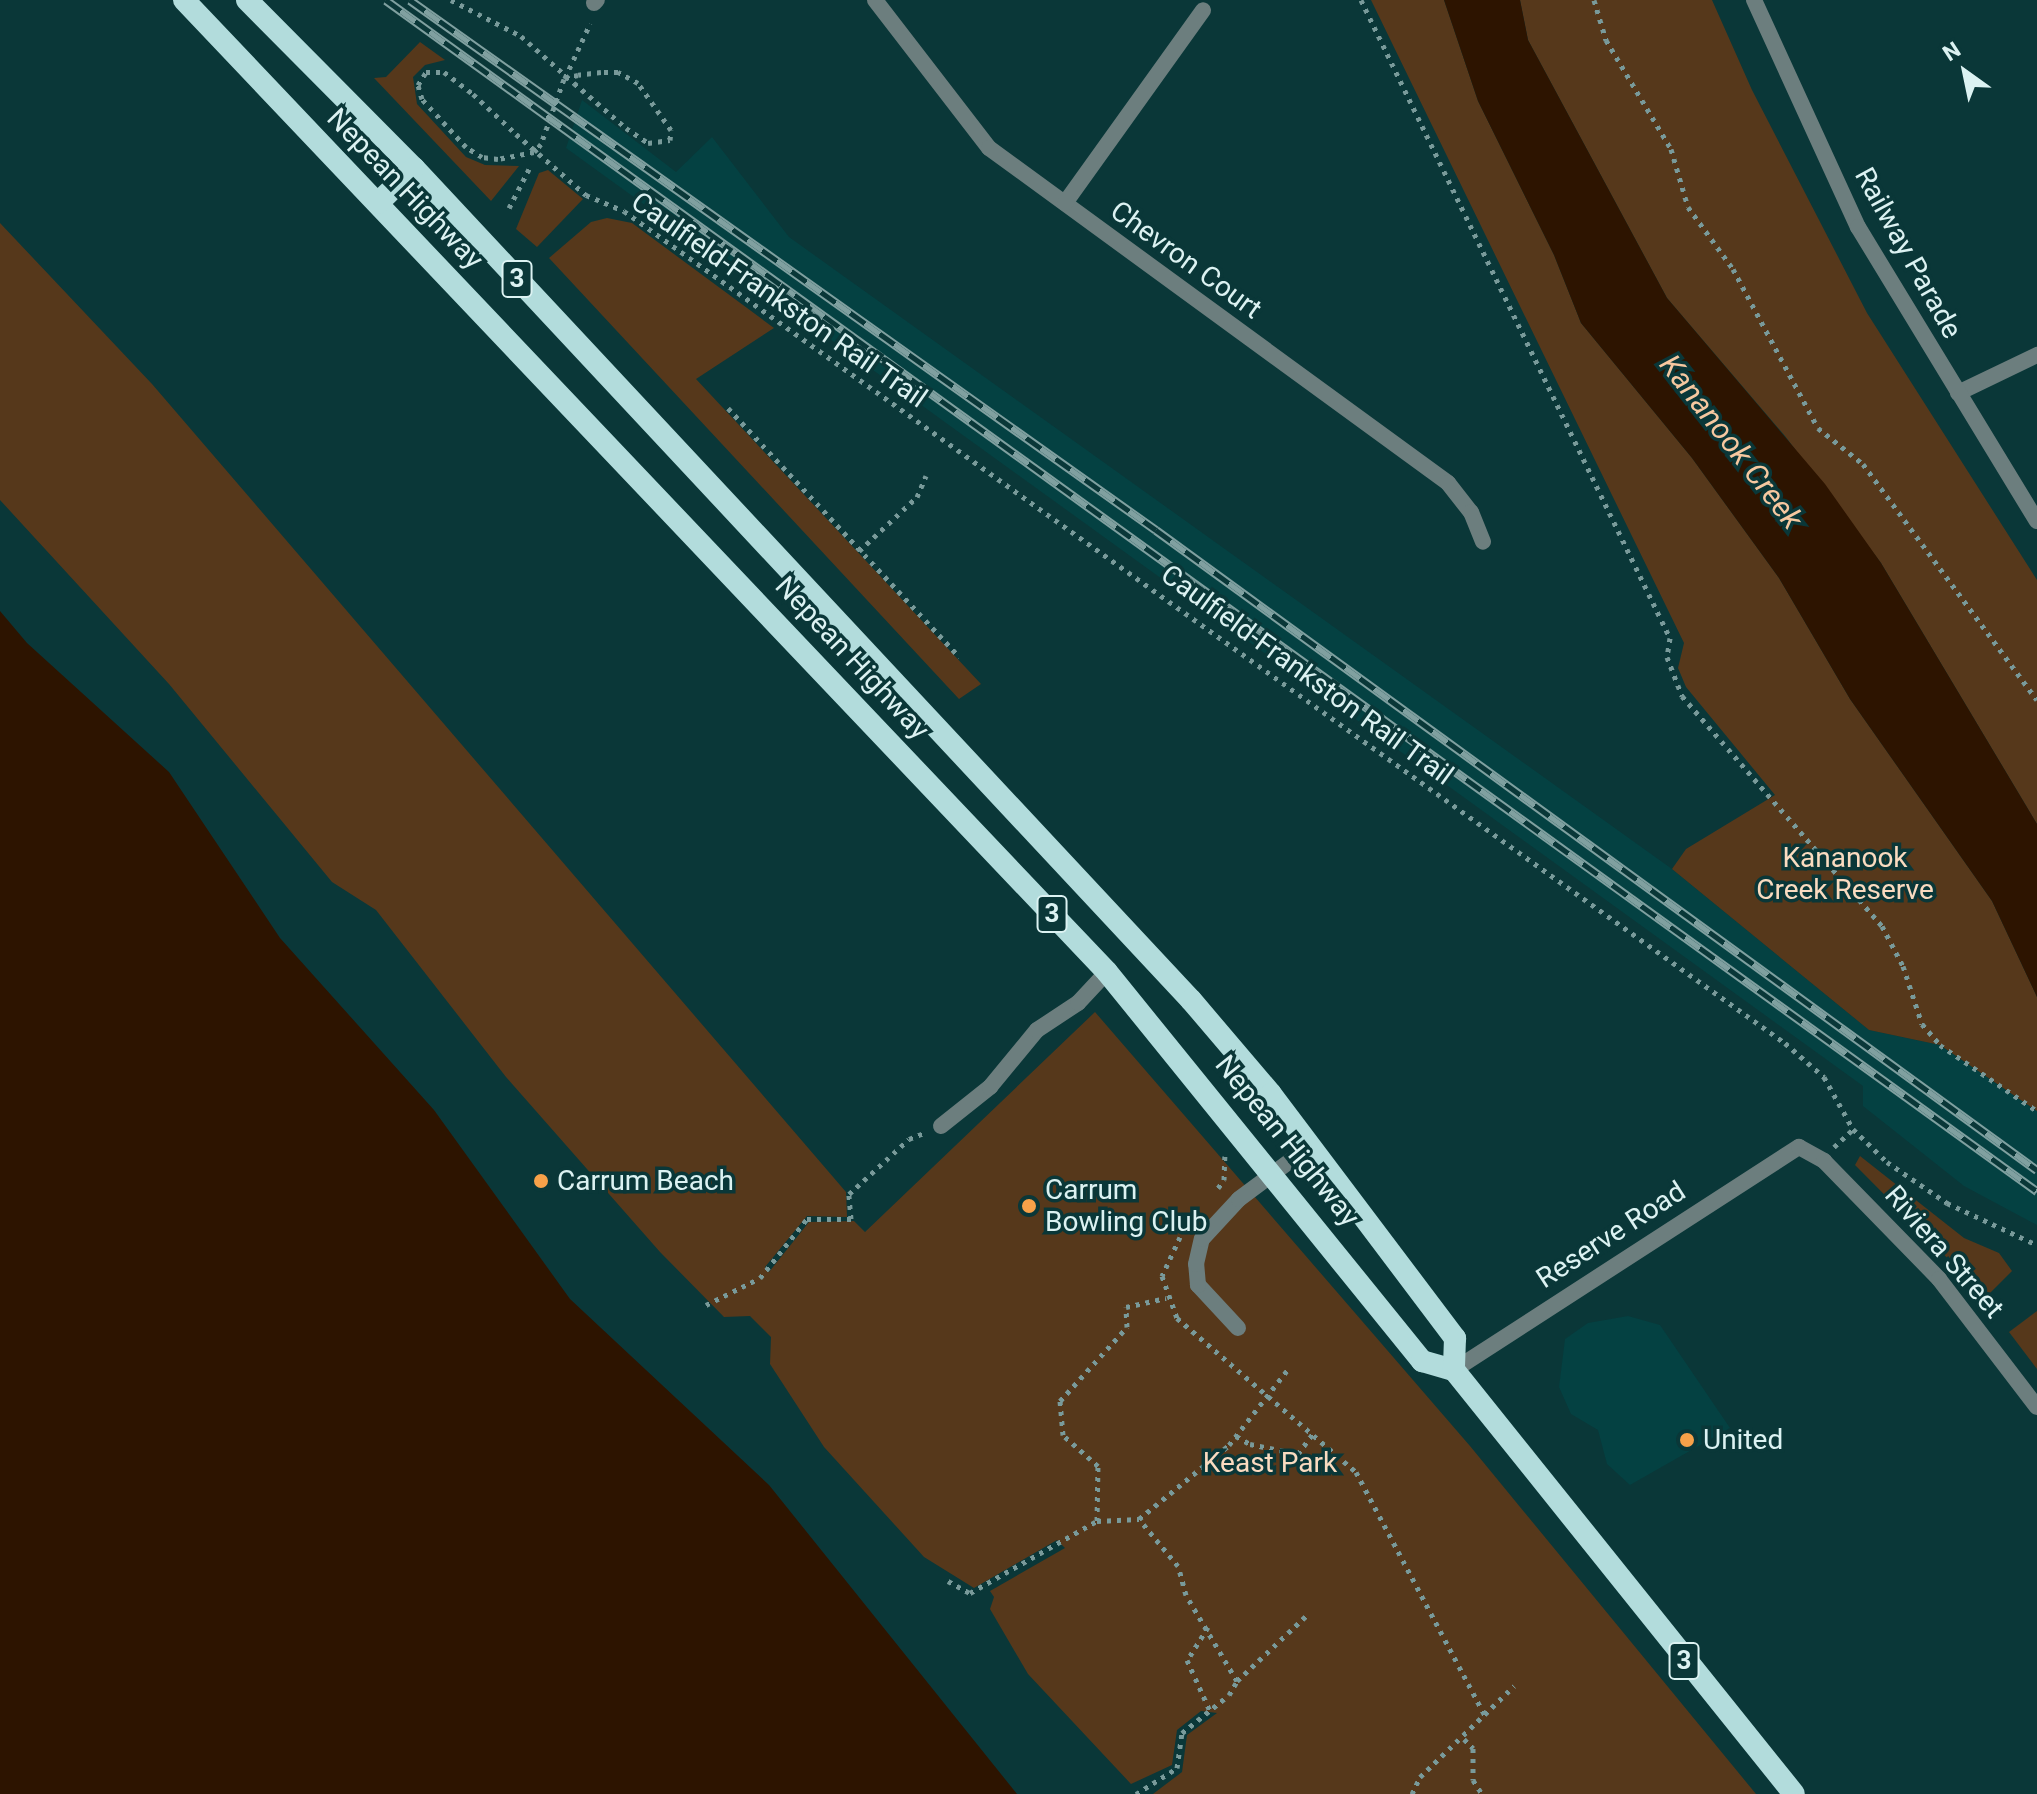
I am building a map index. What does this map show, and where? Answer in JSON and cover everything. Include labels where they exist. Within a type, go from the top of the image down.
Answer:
[{"type":"highway","name":"Nepean Highway","points":[[184,0],[1107,972],[1273,1173],[1422,1361],[1454,1370],[1794,1794]]},
{"type":"highway","name":"Nepean Highway","points":[[247,0],[414,168],[976,765],[1191,1000],[1310,1146],[1455,1338],[1454,1370]]},
{"type":"highway","points":[[378,203],[414,168]]},
{"type":"street","name":"Chevron Court","points":[[875,0],[989,148],[1448,483],[1471,512],[1483,542]]},
{"type":"street","name":"Railway Parade","points":[[1754,0],[1858,227],[2037,521]]},
{"type":"street","points":[[1065,203],[1203,10]]},
{"type":"street","points":[[1958,393],[2037,355]]},
{"type":"street","points":[[941,1126],[990,1087],[1037,1030],[1078,1003],[1107,972]]},
{"type":"street","points":[[1238,1328],[1204,1295],[1197,1279],[1198,1252],[1217,1219],[1310,1146]]},
{"type":"street","name":"Reserve Road","points":[[1454,1370],[1799,1147]]},
{"type":"street","name":"Riviera Street","points":[[1799,1147],[1824,1161],[1939,1279],[2037,1407]]},
{"type":"path","name":"Caulfield-Frankston Rail Trail","points":[[451,0],[521,36],[574,83],[648,143],[670,140],[667,119],[631,78],[610,72],[565,78],[537,149],[498,159],[482,157],[466,147],[422,99],[420,78],[433,69],[444,72],[586,195],[624,211],[1785,1043],[1824,1077],[1853,1129],[1887,1162],[1947,1203],[2037,1245]]},
{"type":"path","points":[[1361,0],[1670,638],[1667,657],[1682,696],[1882,926],[1931,1035],[2037,1111]]},
{"type":"path","points":[[1594,0],[1606,40],[1671,149],[1688,207],[1733,269],[1818,428],[1863,464],[2037,700]]},
{"type":"path","points":[[565,78],[590,24]]},
{"type":"path","points":[[509,208],[529,169]]},
{"type":"path","points":[[728,408],[959,657]]},
{"type":"path","points":[[859,551],[917,497],[926,476]]},
{"type":"path","points":[[706,1305],[760,1278],[807,1219],[851,1219],[849,1194],[909,1139],[941,1126]]},
{"type":"path","points":[[1210,1197],[1224,1180],[1227,1165],[1216,1142]]},
{"type":"path","points":[[1189,1224],[1163,1267],[1166,1298],[1185,1328],[1356,1472],[1485,1716]]},
{"type":"path","points":[[1097,1521],[1098,1466],[1063,1435],[1060,1401],[1127,1327],[1126,1307],[1166,1298]]},
{"type":"path","points":[[948,1581],[970,1593],[989,1587],[1097,1521],[1139,1519],[1236,1436],[1289,1368]]},
{"type":"path","points":[[1236,1436],[1298,1454],[1313,1433]]},
{"type":"path","points":[[1139,1519],[1178,1566],[1186,1595],[1208,1627],[1237,1681]]},
{"type":"path","points":[[1136,1794],[1177,1768],[1182,1733],[1210,1711],[1306,1616]]},
{"type":"path","points":[[1208,1627],[1187,1660],[1210,1711]]},
{"type":"path","points":[[1412,1794],[1420,1777],[1464,1739],[1514,1686]]},
{"type":"path","points":[[1464,1739],[1473,1748],[1473,1780],[1482,1794]]},
{"type":"shaded area","points":[[582,100],[676,172],[712,137],[789,237],[1672,869],[1869,1030],[1940,1045],[2037,1111],[2037,1225],[1964,1186],[1863,1106],[1863,1086],[566,148]]},
{"type":"shaded area","name":"United","points":[[1628,1316],[1660,1325],[1730,1428],[1630,1485],[1607,1464],[1598,1430],[1571,1414],[1559,1387],[1565,1339],[1588,1323]]},
{"type":"green space","name":"Kananook Creek Reserve","points":[[1371,0],[1444,0],[1478,101],[1554,255],[1581,323],[1692,458],[1779,578],[1850,699],[1992,901],[2037,997],[2037,1111],[1940,1045],[1869,1030],[1672,869],[1686,849],[1775,795],[1686,687],[1678,668],[1684,643]]},
{"type":"green space","points":[[1520,0],[1712,0],[1752,90],[1867,313],[2037,580],[2037,824],[1881,563],[1785,436],[1667,298],[1528,40]]},
{"type":"green space","points":[[420,42],[445,60],[425,65],[413,77],[417,104],[466,157],[485,165],[519,166],[491,201],[374,78],[386,77]]},
{"type":"green space","points":[[548,170],[583,199],[537,247],[516,229],[539,173]]},
{"type":"green space","points":[[607,218],[632,223],[774,328],[696,379],[981,684],[959,699],[549,258],[591,222]]},
{"type":"green space","name":"Keast Park","points":[[0,223],[152,384],[846,1192],[847,1217],[807,1216],[765,1267],[769,1272],[809,1222],[854,1221],[865,1232],[1095,1012],[1470,1446],[1756,1794],[1153,1794],[1182,1772],[1187,1735],[1217,1713],[1201,1711],[1177,1730],[1172,1765],[1131,1784],[1028,1674],[990,1609],[994,1597],[990,1591],[1065,1548],[1057,1540],[974,1588],[924,1557],[824,1447],[770,1364],[771,1337],[750,1316],[724,1317],[660,1252],[506,1077],[376,910],[332,882],[169,684],[0,500]]},
{"type":"green space","points":[[1860,1156],[1964,1238],[1999,1253],[2012,1271],[1986,1297],[1855,1165]]},
{"type":"green space","points":[[2037,1311],[2037,1369],[2009,1332]]},
{"type":"water","name":"Kananook Creek","points":[[1444,0],[1520,0],[1528,40],[1667,298],[1825,484],[1881,563],[2037,824],[2037,997],[1992,901],[1850,699],[1779,578],[1692,458],[1581,323],[1554,255],[1478,101]]},
{"type":"water","points":[[0,611],[27,643],[169,772],[280,938],[434,1110],[570,1299],[769,1485],[1017,1794],[0,1794]]},
{"type":"railway","points":[[386,0],[2037,1191]]},
{"type":"railway","points":[[410,0],[1156,530],[2037,1170]]},
{"type":"place","name":"Carrum Beach","points":[[541,1181]]},
{"type":"place","name":"Carrum Bowling Club","points":[[1029,1206]]},
{"type":"place","name":"United","points":[[1687,1440]]}]
